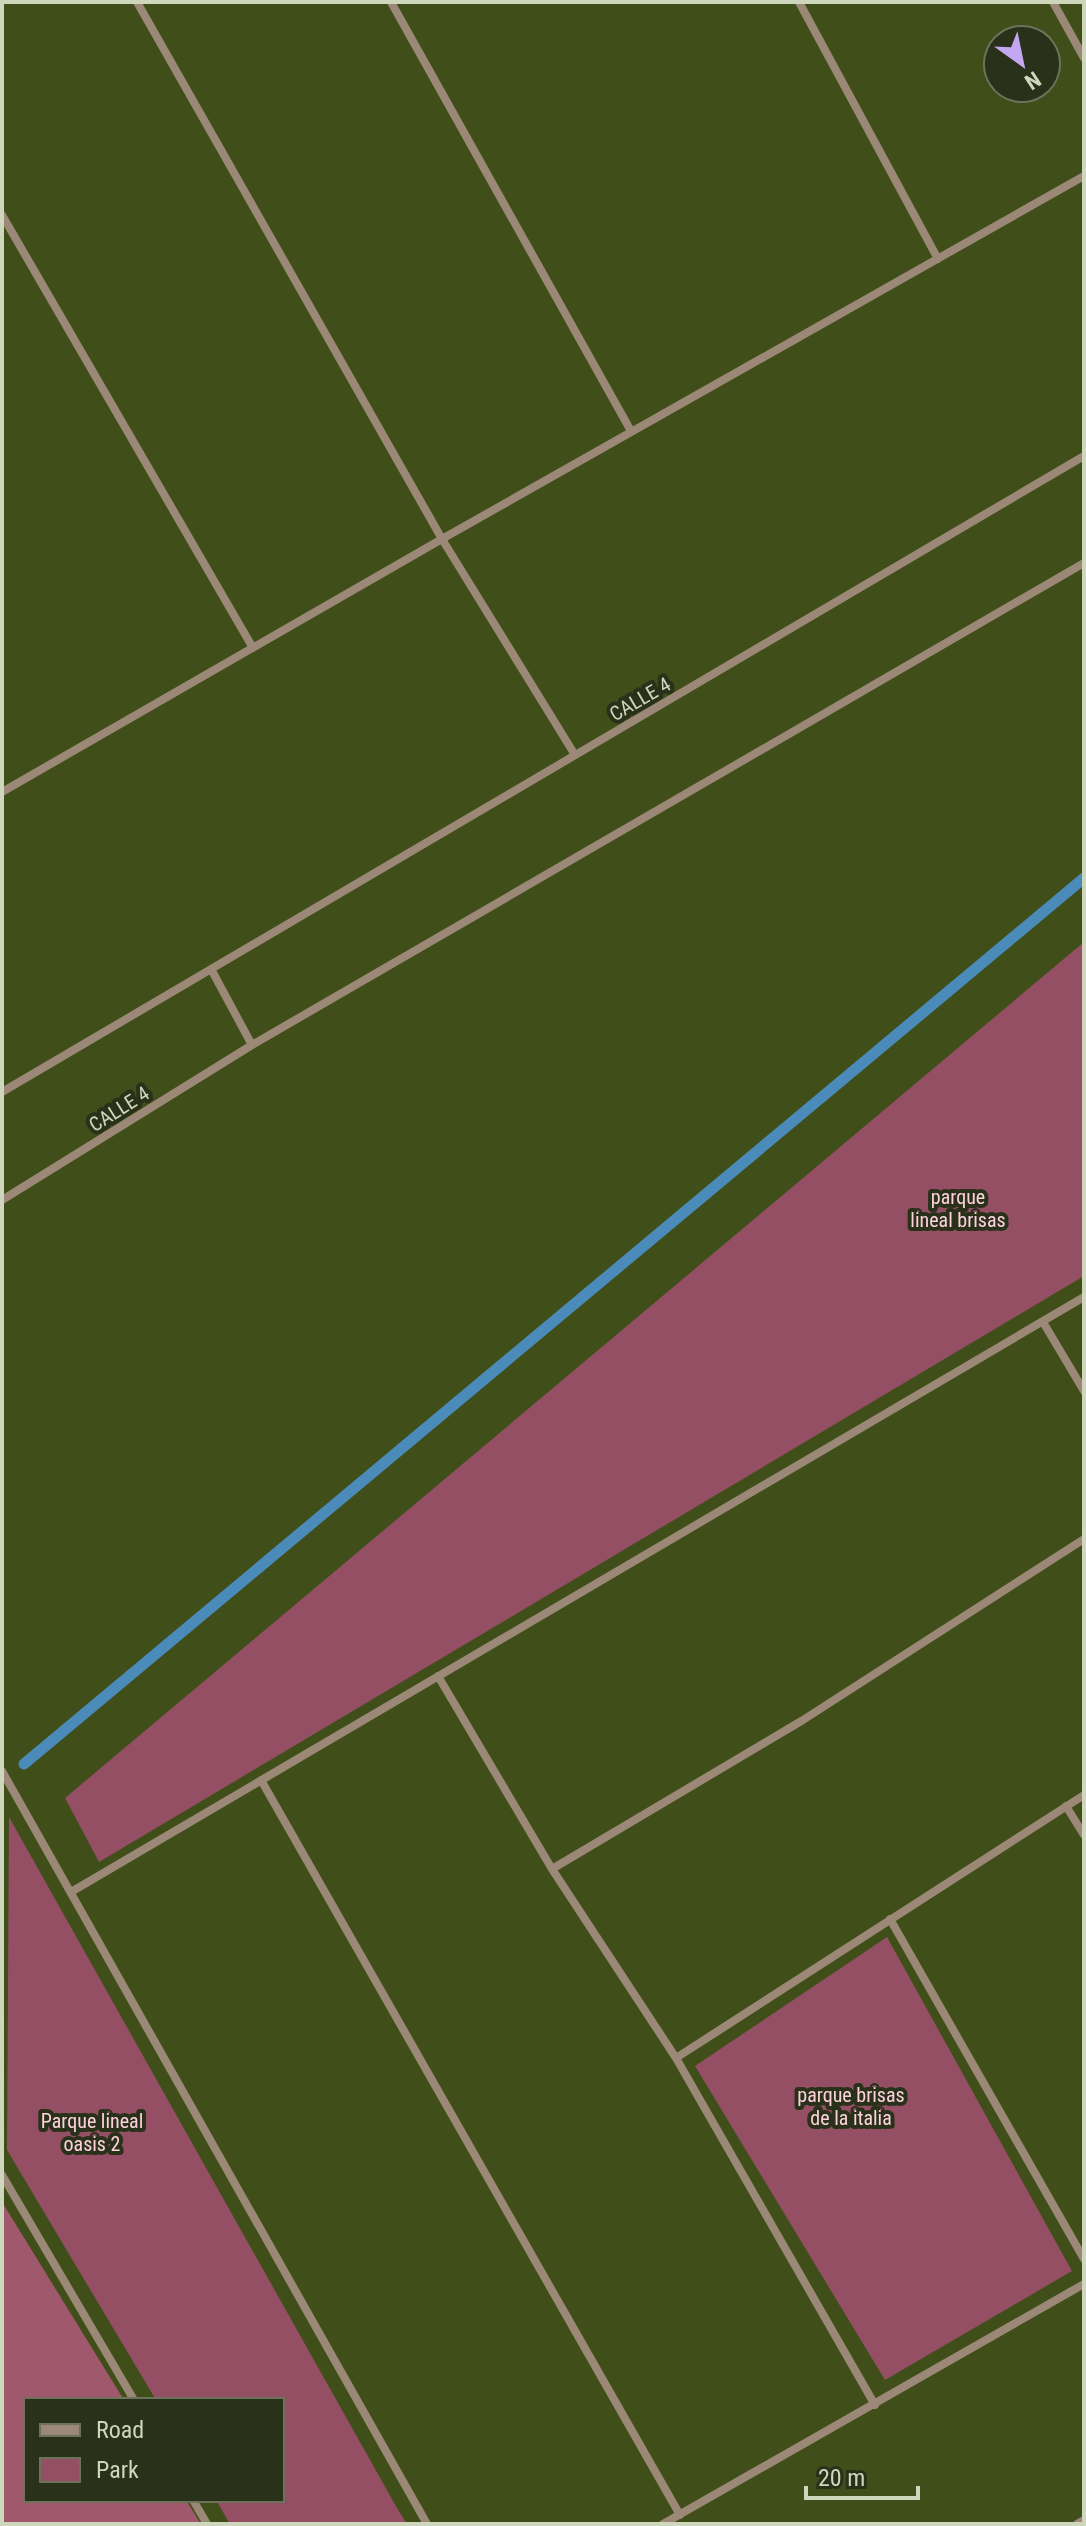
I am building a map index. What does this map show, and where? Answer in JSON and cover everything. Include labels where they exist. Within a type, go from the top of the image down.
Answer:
[{"type":"street","points":[[137,2],[442,539],[575,755]]},
{"type":"street","points":[[391,2],[631,431]]},
{"type":"street","points":[[799,2],[938,259]]},
{"type":"street","points":[[1053,2],[1084,58]]},
{"type":"street","points":[[2,792],[631,431],[1084,176]]},
{"type":"street","points":[[2,215],[253,648]]},
{"type":"street","name":"CALLE 4","points":[[2,1092],[1084,456]]},
{"type":"street","name":"CALLE 4","points":[[2,1200],[252,1045],[1084,563]]},
{"type":"street","points":[[211,969],[252,1045]]},
{"type":"street","points":[[71,1892],[1084,1297]]},
{"type":"street","points":[[1043,1322],[1084,1391]]},
{"type":"street","points":[[552,1869],[803,1720],[1084,1539]]},
{"type":"street","points":[[438,1676],[552,1869],[676,2058],[875,2405]]},
{"type":"street","points":[[2,1771],[427,2524]]},
{"type":"street","points":[[261,1780],[680,2515]]},
{"type":"street","points":[[676,2058],[1084,1795]]},
{"type":"street","points":[[1066,1806],[1084,1835]]},
{"type":"street","points":[[890,1919],[1084,2259]]},
{"type":"street","points":[[2,2175],[133,2398]]},
{"type":"street","points":[[663,2524],[1084,2284]]},
{"type":"street","points":[[194,2502],[207,2524]]},
{"type":"street","points":[[1077,2524],[1084,2520]]},
{"type":"green space","name":"parque lineal brisas","points":[[1084,942],[1084,1276],[99,1862],[65,1798]]},
{"type":"green space","name":"Parque lineal oasis 2","points":[[9,1817],[407,2524],[230,2524],[217,2502],[284,2502],[284,2398],[155,2398],[7,2150]]},
{"type":"green space","name":"parque brisas de la italia","points":[[887,1937],[1072,2271],[885,2380],[695,2066]]},
{"type":"shaded area","points":[[2,2202],[123,2398],[24,2398],[24,2502],[187,2502],[201,2524],[2,2524]]},
{"type":"waterway","points":[[24,1764],[1084,878]]}]
